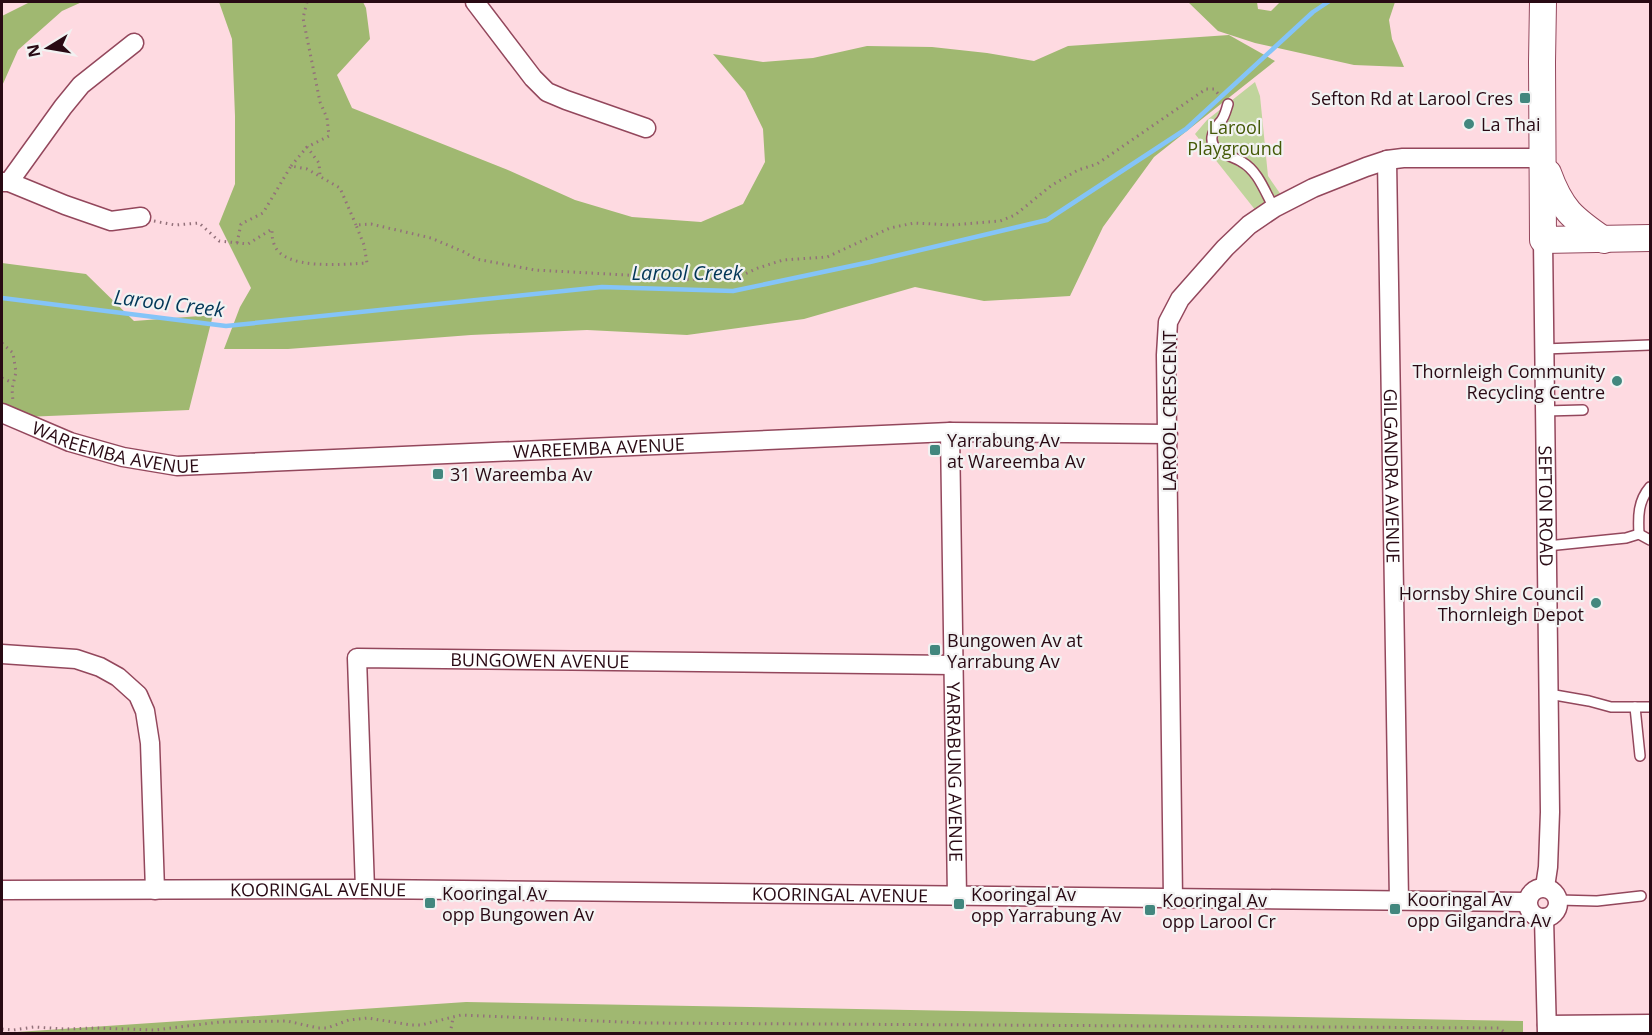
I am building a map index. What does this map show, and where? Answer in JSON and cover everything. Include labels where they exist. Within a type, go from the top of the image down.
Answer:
[{"type":"street","points":[[475,2],[533,78],[547,92],[646,128]]},
{"type":"street","name":"SEFTON ROAD","points":[[1543,2],[1542,158],[1550,823],[1548,867],[1551,894]]},
{"type":"street","points":[[134,43],[81,85],[5,182],[111,221],[141,218]]},
{"type":"street","name":"LAROOL CRESCENT","points":[[1173,899],[1166,355],[1168,322],[1180,299],[1225,248],[1249,225],[1274,208],[1312,188],[1387,160],[1402,158],[1542,158]]},
{"type":"street","name":"SEFTON ROAD","points":[[1542,158],[1560,201],[1573,218],[1604,240]]},
{"type":"street","name":"GILGANDRA AVENUE","points":[[1387,160],[1399,901]]},
{"type":"street","points":[[1544,240],[1650,238]]},
{"type":"street","name":"WAREEMBA AVENUE","points":[[8,416],[70,442],[112,454],[177,466],[950,432],[1168,434]]},
{"type":"street","name":"YARRABUNG AVENUE","points":[[950,432],[957,897]]},
{"type":"street","points":[[2,654],[76,659],[100,667],[118,677],[138,696],[145,711],[150,743],[154,890]]},
{"type":"street","name":"BUNGOWEN AVENUE","points":[[365,889],[357,658],[953,665]]},
{"type":"street","points":[[1538,888],[1551,894],[1558,906],[1550,916],[1538,918],[1528,909],[1527,902],[1528,896],[1538,888]]},
{"type":"street","name":"KOORINGAL AVENUE","points":[[2,890],[365,889],[1527,902]]},
{"type":"street","points":[[1544,918],[1547,1029],[1650,1024]]},
{"type":"lane","points":[[1228,104],[1222,120],[1214,130],[1213,145],[1217,150],[1244,163],[1256,175],[1274,208]]},
{"type":"lane","points":[[1544,349],[1650,345]]},
{"type":"lane","points":[[1545,411],[1583,410]]},
{"type":"lane","points":[[1639,534],[1640,503],[1650,487]]},
{"type":"lane","points":[[1547,546],[1626,538],[1639,534],[1650,540]]},
{"type":"lane","points":[[1549,694],[1611,707],[1650,707]]},
{"type":"lane","points":[[1635,707],[1640,756]]},
{"type":"lane","points":[[1551,894],[1598,901],[1641,896]]},
{"type":"path","points":[[237,243],[241,224],[263,213],[291,166],[307,147],[329,136],[327,118],[320,102],[303,18],[307,2]]},
{"type":"path","points":[[356,225],[371,224],[431,238],[476,259],[535,270],[644,276],[665,280],[736,278],[758,267],[783,260],[827,257],[890,228],[914,223],[952,225],[1000,221],[1015,215],[1052,185],[1078,170],[1097,164],[1206,89],[1214,89]]},
{"type":"path","points":[[307,147],[319,163],[320,176]]},
{"type":"path","points":[[141,218],[175,225],[199,223],[219,241],[237,243],[249,244],[272,229],[274,245],[283,255],[307,264],[367,263],[364,245],[340,188],[307,169],[291,166]]},
{"type":"path","points":[[2,343],[13,353],[15,372],[8,416]]},
{"type":"path","points":[[2,378],[14,383]]},
{"type":"path","points":[[2,1029],[34,1027],[155,1030],[220,1022],[287,1021],[327,1028],[362,1018],[411,1025],[429,1024],[461,1015],[657,1023],[1499,1028],[1507,1034]]},
{"type":"path","points":[[450,1034],[453,1018]]},
{"type":"green space","points":[[30,2],[82,2],[62,11],[18,50],[2,86],[2,16]]},
{"type":"green space","points":[[219,2],[363,2],[366,8],[370,39],[337,75],[352,108],[508,170],[575,200],[632,217],[701,222],[743,204],[765,162],[763,129],[745,92],[713,54],[763,62],[813,58],[867,46],[932,47],[1034,61],[1068,46],[1229,35],[1275,61],[1154,157],[1103,227],[1070,296],[984,301],[915,287],[804,319],[687,335],[587,330],[471,335],[288,349],[224,349],[240,307],[251,288],[219,224],[235,184],[235,116],[232,39]]},
{"type":"green space","points":[[1188,2],[1257,2],[1258,9],[1271,11],[1280,2],[1395,2],[1389,20],[1392,39],[1404,67],[1354,65],[1255,43],[1218,31]]},
{"type":"green space","name":"Larool Playground","points":[[1255,82],[1260,96],[1268,176],[1286,202],[1260,216],[1195,134],[1207,120]]},
{"type":"green space","points":[[2,263],[86,274],[134,321],[213,315],[189,410],[2,418]]},
{"type":"green space","points":[[466,1002],[1523,1021],[1523,1033],[2,1033]]},
{"type":"waterway","name":"Larool Creek","points":[[2,298],[226,326],[602,287],[733,291],[870,262],[1047,220],[1186,129],[1313,12],[1328,2]]},
{"type":"place","name":"Sefton Rd at Larool Cres","points":[[1525,98]]},
{"type":"place","name":"La Thai","points":[[1469,124]]},
{"type":"place","name":"Thornleigh Community Recycling Centre","points":[[1617,381]]},
{"type":"place","name":"Yarrabung Av at Wareemba Av","points":[[935,450]]},
{"type":"place","name":"31 Wareemba Av","points":[[438,474]]},
{"type":"place","name":"Hornsby Shire Council Thornleigh Depot","points":[[1596,603]]},
{"type":"place","name":"Bungowen Av at Yarrabung Av","points":[[935,650]]},
{"type":"place","name":"Kooringal Av opp Bungowen Av","points":[[430,903]]},
{"type":"place","name":"Kooringal Av opp Yarrabung Av","points":[[959,904]]},
{"type":"place","name":"Kooringal Av opp Gilgandra Av","points":[[1395,909]]},
{"type":"place","name":"Kooringal Av opp Larool Cr","points":[[1150,910]]}]
